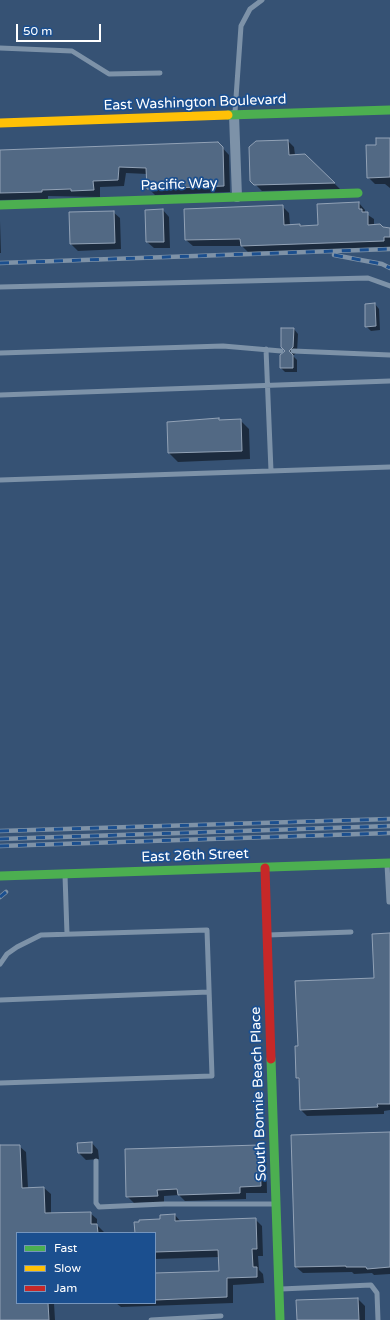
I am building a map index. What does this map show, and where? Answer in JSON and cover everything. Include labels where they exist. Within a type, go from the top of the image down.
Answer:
[{"type":"street","name":"East Washington Boulevard","points":[[0,123],[390,110]]},
{"type":"street","points":[[234,115],[237,197]]},
{"type":"street","name":"Pacific Way","points":[[0,205],[358,193]]},
{"type":"street","name":"East 26th Street","points":[[0,876],[388,863]]},
{"type":"street","name":"South Bonnie Beach Place","points":[[265,868],[280,1320]]},
{"type":"lane","points":[[234,115],[241,26],[250,9],[262,0]]},
{"type":"lane","points":[[0,48],[72,51],[109,74],[160,73]]},
{"type":"lane","points":[[0,287],[368,278],[390,286]]},
{"type":"lane","points":[[0,353],[223,346],[281,350]]},
{"type":"lane","points":[[266,349],[271,471]]},
{"type":"lane","points":[[293,351],[390,354]]},
{"type":"lane","points":[[0,394],[390,381]]},
{"type":"lane","points":[[0,480],[390,467]]},
{"type":"lane","points":[[388,863],[390,902]]},
{"type":"lane","points":[[65,874],[67,934]]},
{"type":"lane","points":[[0,964],[7,954],[34,937],[41,935],[207,930],[212,1076],[0,1083]]},
{"type":"lane","points":[[267,936],[351,932]]},
{"type":"lane","points":[[0,1000],[209,992]]},
{"type":"lane","points":[[96,1160],[96,1202],[99,1207],[164,1204],[276,1204]]},
{"type":"lane","points":[[279,1289],[370,1285],[377,1293],[378,1320]]},
{"type":"lane","points":[[151,1320],[221,1316]]},
{"type":"building","points":[[376,138],[390,138],[390,177],[367,178],[366,145],[376,145]]},
{"type":"building","points":[[288,140],[289,155],[305,154],[335,183],[254,185],[250,181],[249,147],[256,141]]},
{"type":"building","points":[[218,142],[223,147],[224,186],[147,189],[146,168],[119,167],[118,180],[93,181],[94,190],[71,191],[71,189],[42,190],[42,192],[0,193],[0,150]]},
{"type":"building","points":[[359,202],[359,209],[362,209],[362,212],[368,212],[368,225],[380,224],[383,227],[390,228],[390,237],[384,237],[384,241],[241,246],[240,239],[185,240],[184,209],[283,205],[284,225],[300,224],[300,226],[318,225],[317,204]]},
{"type":"building","points":[[163,209],[164,242],[146,242],[145,210]]},
{"type":"building","points":[[114,211],[115,243],[70,244],[69,212]]},
{"type":"building","points":[[375,303],[376,326],[365,327],[365,304]]},
{"type":"building","points":[[281,328],[294,328],[293,347],[289,351],[293,355],[293,368],[280,368],[280,355],[285,351],[281,347]]},
{"type":"building","points":[[219,418],[219,420],[241,419],[242,451],[168,453],[167,422]]},
{"type":"building","points":[[390,933],[390,1104],[377,1104],[378,1107],[300,1110],[299,1078],[296,1078],[295,1046],[298,1046],[295,981],[374,978],[372,934]]},
{"type":"building","points":[[390,1132],[390,1267],[367,1269],[366,1267],[346,1266],[295,1267],[291,1135]]},
{"type":"building","points":[[92,1142],[92,1153],[78,1153],[77,1143]]},
{"type":"building","points":[[0,1145],[20,1145],[22,1188],[44,1187],[45,1213],[91,1212],[91,1224],[97,1224],[98,1232],[16,1232],[16,1304],[48,1304],[49,1320],[0,1320]]},
{"type":"building","points":[[259,1145],[261,1186],[240,1187],[240,1193],[178,1195],[177,1189],[157,1190],[158,1196],[126,1197],[125,1149]]},
{"type":"building","points":[[175,1214],[175,1221],[256,1218],[257,1249],[252,1249],[253,1267],[257,1267],[257,1277],[227,1278],[227,1297],[156,1300],[156,1273],[219,1271],[218,1250],[156,1252],[156,1232],[135,1232],[134,1222],[139,1222],[139,1220],[160,1219],[160,1215]]},
{"type":"building","points":[[358,1298],[359,1320],[297,1320],[296,1300]]},
{"type":"railway","points":[[0,263],[390,249]]},
{"type":"railway","points":[[334,255],[382,264],[390,268]]},
{"type":"railway","points":[[0,831],[390,819]]},
{"type":"railway","points":[[0,839],[390,826]]},
{"type":"railway","points":[[0,846],[390,833]]},
{"type":"railway","points":[[0,897],[6,892]]},
{"type":"traffic: fast","points":[[228,115],[390,110]]},
{"type":"traffic: fast","points":[[0,205],[358,193]]},
{"type":"traffic: fast","points":[[0,876],[390,863]]},
{"type":"traffic: fast","points":[[271,1059],[280,1320]]},
{"type":"traffic: slow","points":[[0,123],[228,115]]},
{"type":"traffic: jam","points":[[265,868],[271,1059]]}]
